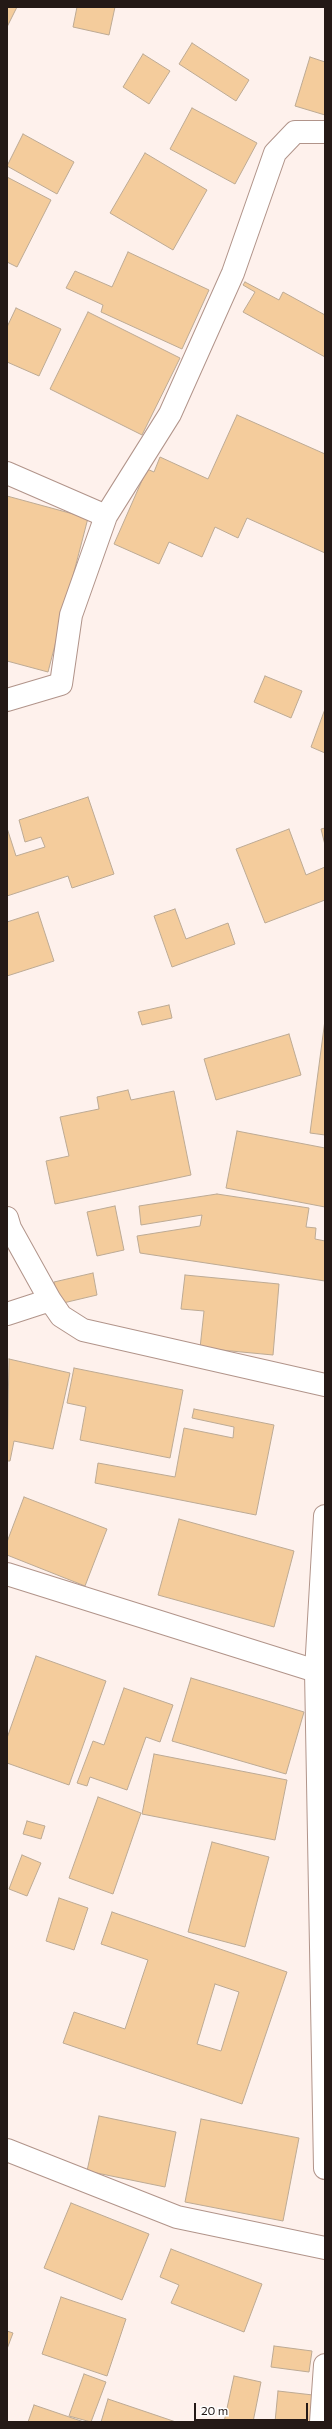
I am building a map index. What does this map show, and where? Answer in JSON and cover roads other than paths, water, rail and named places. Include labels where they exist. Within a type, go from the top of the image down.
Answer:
[{"type":"street","points":[[7,700],[61,684],[71,615],[106,516],[174,407],[233,273],[275,153],[295,132],[325,132]]},
{"type":"street","points":[[7,473],[106,516]]},
{"type":"street","points":[[7,1218],[10,1228],[50,1300],[61,1316],[83,1330],[325,1385]]},
{"type":"street","points":[[7,1314],[50,1300]]},
{"type":"street","points":[[325,1516],[316,1672],[325,2168]]},
{"type":"street","points":[[7,1574],[316,1672]]},
{"type":"street","points":[[7,2150],[177,2217],[325,2248]]},
{"type":"street","points":[[321,2422],[325,2365]]}]
